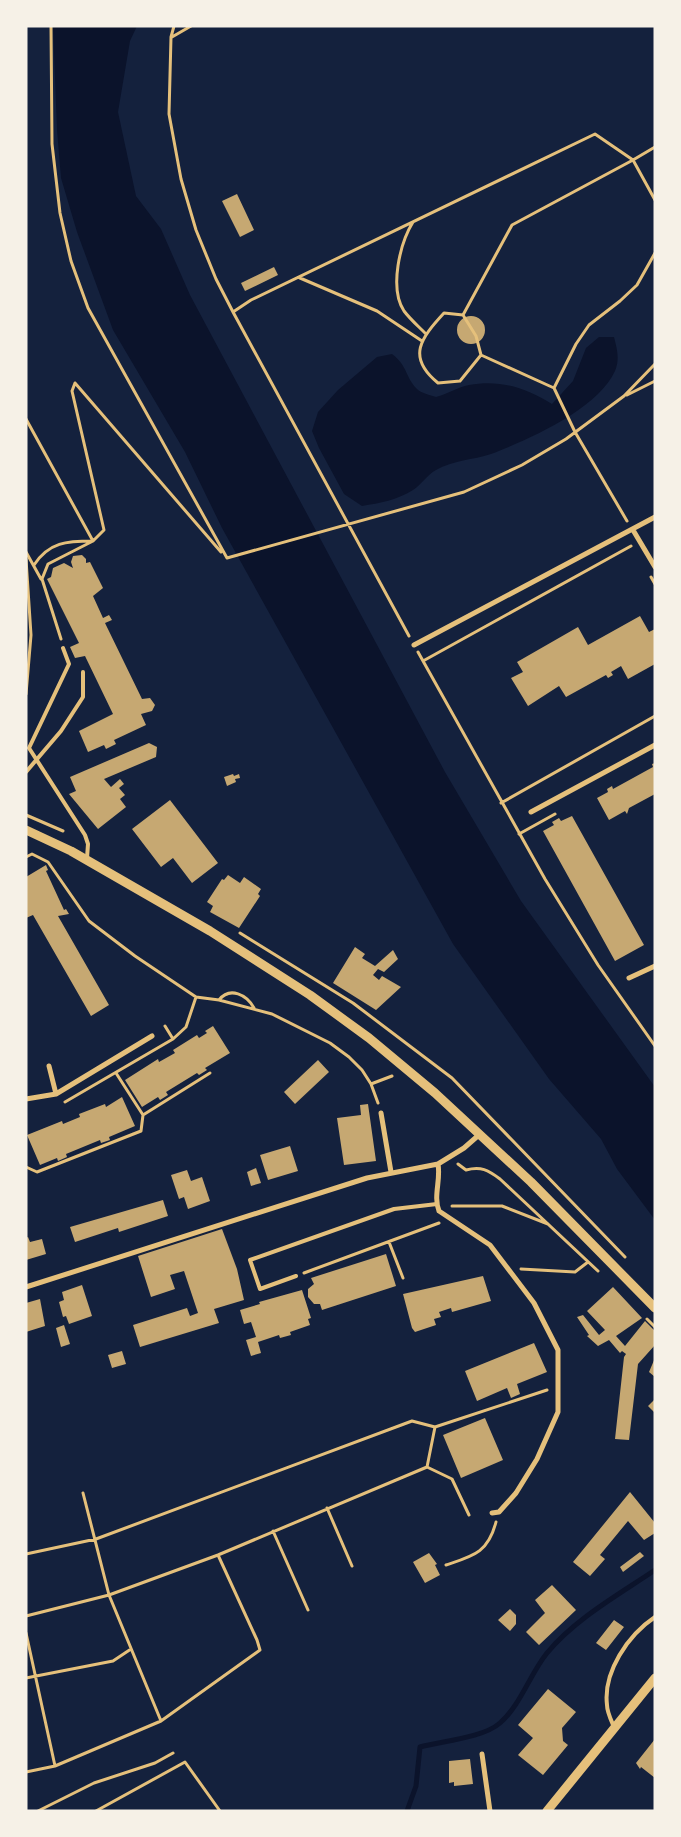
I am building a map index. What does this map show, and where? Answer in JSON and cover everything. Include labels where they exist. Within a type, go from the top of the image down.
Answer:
[{"type":"street","points":[[414,645],[655,517]]},
{"type":"street","points":[[633,530],[655,567]]},
{"type":"street","points":[[531,812],[655,745]]},
{"type":"street","points":[[26,830],[86,860],[210,931],[310,995],[404,1066],[480,1134],[578,1228],[655,1308]]},
{"type":"street","points":[[629,978],[655,966]]},
{"type":"street","points":[[26,1099],[56,1094],[152,1036]]},
{"type":"street","points":[[49,1066],[56,1094]]},
{"type":"street","points":[[381,1114],[391,1172]]},
{"type":"street","points":[[26,1287],[391,1172],[438,1164],[450,1158],[480,1134]]},
{"type":"street","points":[[438,1164],[440,1181],[437,1204],[444,1216],[490,1245],[534,1303],[558,1350],[558,1412],[537,1460],[516,1494],[499,1512],[492,1513]]},
{"type":"street","points":[[547,1811],[655,1678]]},
{"type":"street","points":[[482,1754],[490,1811]]},
{"type":"lane","points":[[63,647],[69,664],[29,748],[85,835],[88,844],[86,860]]},
{"type":"lane","points":[[26,772],[83,697],[83,672]]},
{"type":"lane","points":[[296,1276],[260,1289],[250,1260],[394,1209],[437,1204]]},
{"type":"lane","points":[[614,1728],[606,1706],[606,1688],[610,1674],[628,1644],[640,1629],[655,1618]]},
{"type":"path","points":[[51,26],[52,144],[60,213],[71,261],[88,308],[227,558]]},
{"type":"path","points":[[174,26],[171,37],[169,114],[180,179],[196,230],[216,279],[350,522],[414,645],[545,879],[598,965],[655,1046]]},
{"type":"path","points":[[171,37],[191,26]]},
{"type":"path","points":[[233,312],[251,300],[595,134],[633,160],[655,200]]},
{"type":"path","points":[[463,315],[512,226],[655,147]]},
{"type":"path","points":[[413,222],[399,253],[397,284],[403,309],[425,334]]},
{"type":"path","points":[[554,388],[576,344],[589,325],[637,285],[655,253]]},
{"type":"path","points":[[300,278],[377,311],[422,341]]},
{"type":"path","points":[[463,315],[444,313],[425,334],[420,357],[425,372],[438,383],[460,381],[481,355]]},
{"type":"path","points":[[463,315],[476,336],[481,355]]},
{"type":"path","points":[[481,355],[554,388],[575,432],[618,511]]},
{"type":"path","points":[[227,558],[350,522],[464,492],[522,465],[575,432],[624,396],[655,364]]},
{"type":"path","points":[[624,396],[655,381]]},
{"type":"path","points":[[42,579],[48,564],[93,541],[104,530],[72,391],[75,383],[227,558]]},
{"type":"path","points":[[26,419],[93,541]]},
{"type":"path","points":[[34,565],[41,554],[52,546],[67,541],[93,541]]},
{"type":"path","points":[[423,661],[632,546]]},
{"type":"path","points":[[26,552],[42,579],[63,647]]},
{"type":"path","points":[[26,559],[31,635],[26,694]]},
{"type":"path","points":[[501,802],[655,716]]},
{"type":"path","points":[[26,857],[32,854],[48,862],[88,921],[135,956],[196,997],[219,1000],[272,1014],[330,1043],[349,1057],[362,1070],[371,1084],[381,1114]]},
{"type":"path","points":[[219,1000],[228,994],[238,994],[248,999],[254,1008]]},
{"type":"path","points":[[165,1026],[173,1039]]},
{"type":"path","points":[[26,1167],[37,1172],[141,1131],[143,1115],[116,1073]]},
{"type":"path","points":[[143,1115],[210,1074]]},
{"type":"path","points":[[371,1084],[392,1076]]},
{"type":"path","points":[[450,1158],[466,1170],[477,1167],[491,1172],[601,1273]]},
{"type":"path","points":[[444,1216],[453,1206],[502,1206],[548,1224]]},
{"type":"path","points":[[296,1276],[434,1225]]},
{"type":"path","points":[[389,1242],[403,1278]]},
{"type":"path","points":[[531,1268],[575,1272],[588,1262]]},
{"type":"path","points":[[641,1313],[655,1327]]},
{"type":"path","points":[[26,1554],[96,1539],[412,1422],[435,1427],[559,1386]]},
{"type":"path","points":[[427,1468],[435,1427]]},
{"type":"path","points":[[26,1616],[109,1594],[218,1555],[327,1508],[427,1468],[452,1479],[469,1514]]},
{"type":"path","points":[[83,1493],[109,1594],[161,1721]]},
{"type":"path","points":[[327,1508],[352,1566]]},
{"type":"path","points":[[273,1532],[308,1610]]},
{"type":"path","points":[[446,1565],[478,1554],[493,1533]]},
{"type":"path","points":[[26,1772],[54,1766],[161,1721],[260,1650],[258,1640],[218,1555]]},
{"type":"path","points":[[26,1633],[54,1766]]},
{"type":"path","points":[[26,1678],[114,1661],[131,1649]]},
{"type":"path","points":[[38,1811],[94,1783],[155,1763],[173,1753]]},
{"type":"path","points":[[96,1811],[185,1762],[220,1811]]},
{"type":"water","points":[[53,26],[137,26],[130,41],[118,112],[136,196],[161,229],[190,295],[445,772],[521,901],[655,1087],[655,1220],[617,1169],[601,1139],[549,1079],[453,944],[222,528],[185,452],[113,330],[77,232],[61,178]]},
{"type":"water","points":[[599,337],[614,337],[618,358],[615,371],[594,398],[542,432],[491,454],[456,462],[433,472],[413,490],[395,499],[362,506],[344,494],[312,431],[318,412],[338,390],[377,357],[392,354],[404,367],[417,389],[436,397],[465,386],[491,383],[522,389],[552,404],[573,381],[586,348]]},
{"type":"building","points":[[237,194],[254,230],[240,237],[222,201]]},
{"type":"building","points":[[274,267],[278,275],[245,291],[241,283]]},
{"type":"building","points":[[471,316],[481,320],[485,330],[481,340],[471,344],[461,340],[457,330],[461,320]]},
{"type":"building","points":[[82,555],[86,559],[86,563],[90,562],[103,588],[93,596],[103,618],[109,615],[112,620],[105,623],[142,699],[150,698],[155,705],[152,711],[141,714],[146,725],[114,740],[116,744],[106,749],[104,745],[88,752],[79,731],[113,714],[85,656],[75,658],[70,647],[79,643],[47,579],[51,577],[53,568],[64,563],[73,568],[71,562],[73,556]]},
{"type":"building","points":[[640,616],[649,632],[655,629],[655,664],[628,679],[621,666],[611,672],[613,675],[608,678],[606,675],[566,697],[559,686],[528,706],[511,678],[523,672],[517,662],[578,627],[588,645]]},
{"type":"building","points":[[149,743],[157,747],[156,757],[104,779],[111,787],[120,779],[124,784],[119,788],[125,795],[120,799],[126,807],[98,829],[69,794],[76,791],[70,777]]},
{"type":"building","points":[[655,763],[655,794],[629,808],[627,814],[625,811],[609,820],[597,798],[608,792],[607,789],[612,786],[613,789],[653,767],[652,764]]},
{"type":"building","points":[[233,774],[234,776],[239,774],[240,778],[235,779],[236,782],[227,786],[224,777]]},
{"type":"building","points":[[170,800],[218,863],[192,883],[173,858],[161,867],[132,829]]},
{"type":"building","points":[[572,816],[644,945],[615,961],[543,831],[554,825],[552,822],[559,818],[561,821]]},
{"type":"building","points":[[46,865],[48,870],[46,871],[64,910],[66,909],[69,914],[58,916],[109,1005],[91,1016],[33,915],[26,918],[26,877]]},
{"type":"building","points":[[228,875],[240,883],[244,877],[261,889],[258,894],[260,896],[239,928],[210,912],[213,906],[207,902],[222,879],[224,880]]},
{"type":"building","points":[[355,947],[365,954],[362,958],[375,966],[393,950],[398,959],[384,972],[378,969],[373,975],[379,980],[382,976],[401,987],[376,1010],[333,983]]},
{"type":"building","points":[[213,1026],[230,1053],[205,1068],[207,1070],[199,1075],[197,1073],[166,1092],[168,1095],[160,1100],[158,1097],[142,1107],[125,1080],[158,1059],[159,1062],[175,1053],[173,1050],[197,1035],[199,1038]]},
{"type":"building","points":[[318,1060],[329,1072],[295,1104],[284,1092]]},
{"type":"building","points":[[122,1097],[135,1126],[109,1137],[110,1140],[101,1143],[100,1140],[66,1154],[67,1157],[58,1161],[57,1158],[40,1165],[27,1135],[62,1121],[63,1124],[80,1117],[79,1114],[105,1104],[106,1107]]},
{"type":"building","points":[[368,1104],[376,1161],[344,1165],[337,1118],[361,1115],[360,1105]]},
{"type":"building","points":[[290,1146],[298,1171],[268,1180],[260,1155]]},
{"type":"building","points":[[256,1168],[261,1183],[251,1186],[247,1172]]},
{"type":"building","points":[[187,1170],[191,1181],[202,1177],[210,1201],[188,1209],[184,1197],[179,1199],[171,1175]]},
{"type":"building","points":[[163,1200],[168,1216],[119,1232],[118,1228],[75,1242],[70,1227]]},
{"type":"building","points":[[222,1229],[237,1269],[244,1300],[214,1309],[219,1323],[140,1347],[133,1325],[187,1308],[190,1316],[198,1313],[184,1271],[170,1275],[175,1289],[151,1297],[138,1256]]},
{"type":"building","points":[[28,1237],[30,1242],[42,1239],[46,1254],[26,1260],[26,1238]]},
{"type":"building","points":[[386,1254],[396,1286],[322,1310],[320,1304],[314,1304],[308,1297],[308,1289],[314,1284],[311,1278]]},
{"type":"building","points":[[483,1276],[491,1301],[452,1312],[451,1308],[439,1312],[441,1317],[434,1319],[436,1325],[415,1332],[412,1328],[403,1294]]},
{"type":"building","points":[[82,1285],[92,1316],[69,1324],[66,1316],[63,1317],[59,1302],[64,1300],[62,1292]]},
{"type":"building","points":[[613,1287],[642,1318],[616,1336],[625,1346],[645,1321],[655,1331],[655,1345],[638,1364],[629,1440],[615,1439],[624,1357],[626,1354],[622,1351],[620,1353],[609,1340],[598,1346],[587,1336],[589,1335],[577,1317],[583,1315],[599,1335],[605,1330],[587,1311]]},
{"type":"building","points":[[302,1290],[311,1318],[308,1319],[310,1325],[290,1332],[291,1335],[280,1338],[279,1335],[258,1342],[261,1353],[251,1356],[246,1340],[256,1337],[251,1322],[244,1324],[240,1310],[260,1304],[259,1302]]},
{"type":"building","points":[[40,1299],[45,1326],[26,1332],[26,1303]]},
{"type":"building","points":[[64,1325],[70,1344],[61,1347],[56,1328]]},
{"type":"building","points":[[534,1343],[547,1372],[517,1384],[520,1394],[511,1398],[507,1388],[477,1401],[465,1371]]},
{"type":"building","points":[[122,1351],[126,1364],[112,1368],[108,1355]]},
{"type":"building","points":[[655,1358],[655,1377],[649,1372]]},
{"type":"building","points":[[655,1399],[655,1413],[648,1406]]},
{"type":"building","points":[[485,1418],[503,1460],[461,1478],[443,1435]]},
{"type":"building","points":[[630,1492],[655,1523],[655,1533],[644,1540],[628,1521],[600,1555],[605,1559],[590,1576],[573,1562]]},
{"type":"building","points":[[640,1552],[644,1556],[623,1572],[620,1567]]},
{"type":"building","points":[[429,1553],[437,1564],[435,1565],[440,1575],[425,1583],[413,1562]]},
{"type":"building","points":[[552,1585],[576,1610],[539,1645],[526,1632],[545,1613],[535,1600]]},
{"type":"building","points":[[510,1609],[516,1615],[516,1624],[510,1631],[498,1620]]},
{"type":"building","points":[[614,1620],[624,1627],[606,1650],[596,1643]]},
{"type":"building","points":[[548,1689],[576,1712],[562,1728],[563,1741],[568,1745],[543,1775],[518,1755],[533,1738],[518,1725]]},
{"type":"building","points":[[655,1739],[655,1778],[641,1767],[640,1769],[636,1763]]},
{"type":"building","points":[[470,1759],[473,1784],[454,1786],[454,1782],[449,1783],[449,1761]]},
{"type":"waterway","points":[[407,1811],[416,1786],[420,1747],[473,1736],[500,1723],[519,1699],[541,1661],[570,1629],[655,1570]]}]
